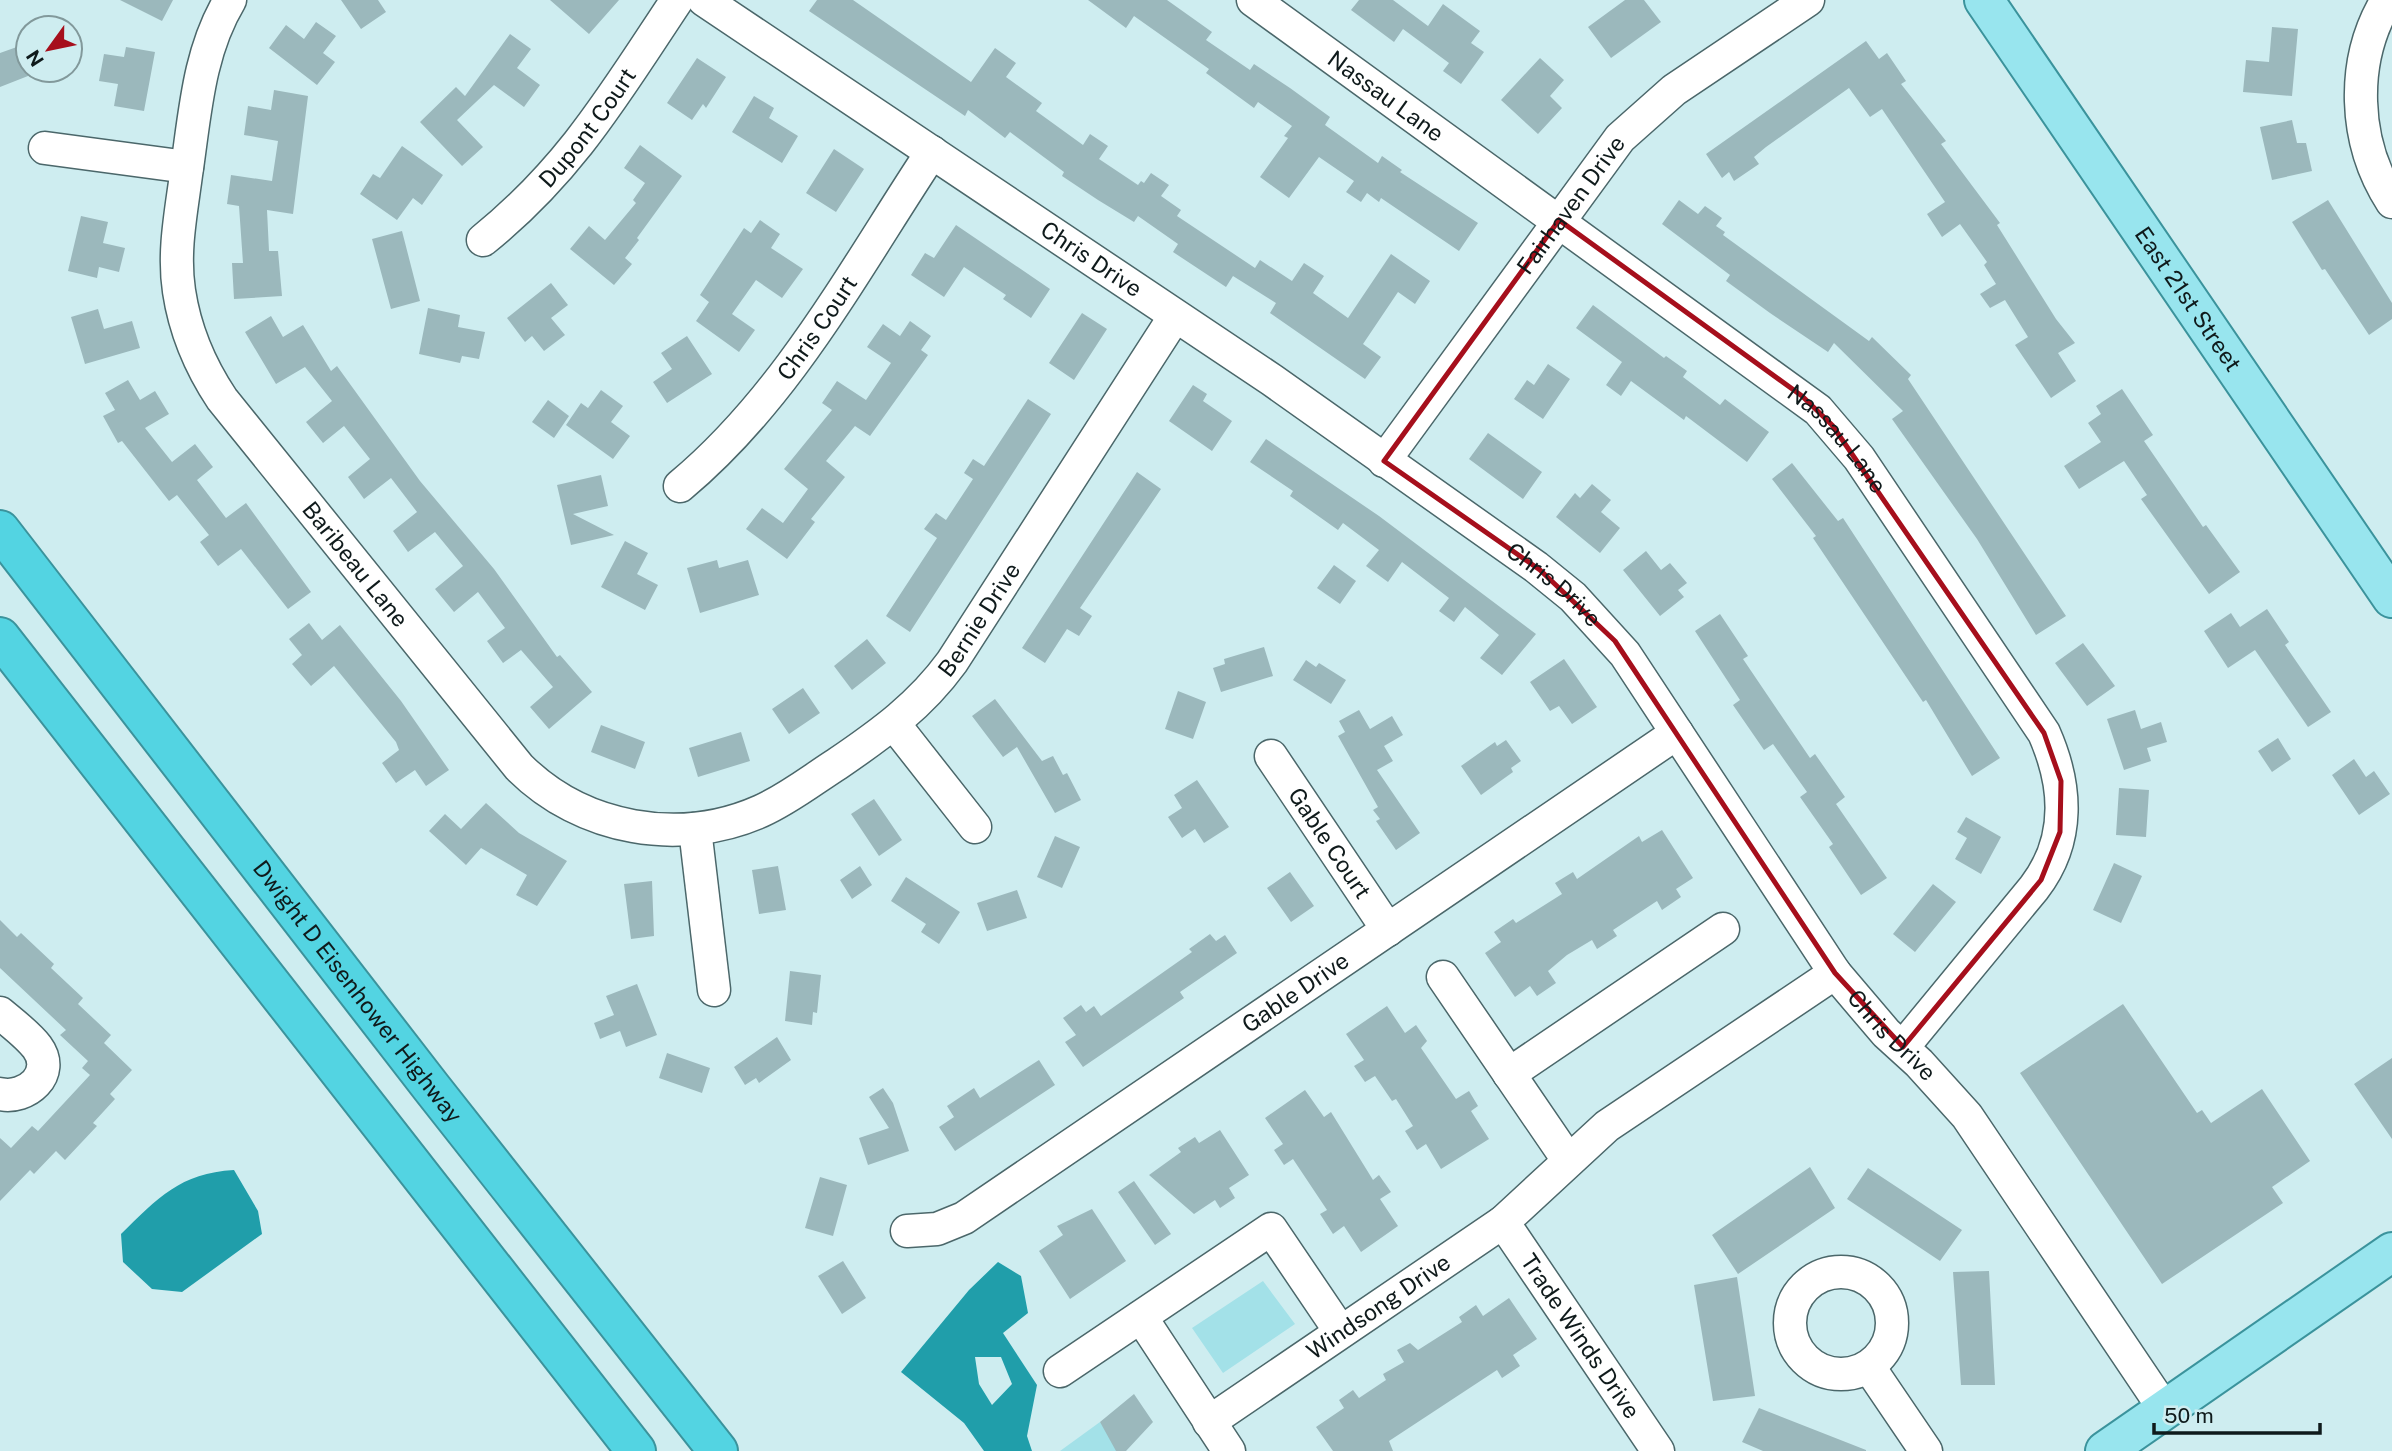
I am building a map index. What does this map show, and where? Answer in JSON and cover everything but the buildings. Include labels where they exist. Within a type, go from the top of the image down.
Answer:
[{"type":"highway","name":"Dwight D Eisenhower Highway","points":[[0,530],[431,1087],[718,1451]]},
{"type":"highway","points":[[0,637],[636,1451]]},
{"type":"main road","name":"East 21st Street","points":[[1984,0],[2392,598]]},
{"type":"main road","points":[[2105,1451],[2392,1252]]},
{"type":"street","name":"Baribeau Lane","points":[[230,0],[210,40],[199,80],[176,252],[178,284],[189,334],[205,373],[222,399],[529,777],[566,802],[610,821],[654,829],[695,829]]},
{"type":"street","name":"Dupont Court","points":[[483,240],[524,206],[560,169],[597,120],[677,0]]},
{"type":"street","name":"Chris Drive","points":[[704,0],[1175,316],[1540,570],[1573,597],[1615,641],[1835,972],[1886,1032],[1967,1116],[2165,1410]]},
{"type":"street","name":"Nassau Lane","points":[[1253,0],[1802,396],[1832,425],[1859,458],[2039,724],[2057,761],[2062,781],[2062,822],[2053,853],[2041,880],[1903,1047]]},
{"type":"street","name":"Fairhaven Drive","points":[[1384,461],[1606,155],[1652,107],[1808,0]]},
{"type":"street","points":[[2387,0],[2371,33],[2361,74],[2361,95],[2362,126],[2370,157],[2392,202]]},
{"type":"street","points":[[45,148],[187,167]]},
{"type":"street","name":"Chris Court","points":[[680,486],[731,441],[776,388],[932,152]]},
{"type":"street","name":"Bernie Drive","points":[[695,829],[732,822],[778,803],[894,724],[943,676],[1175,316]]},
{"type":"street","points":[[894,724],[975,827]]},
{"type":"street","name":"Gable Drive","points":[[907,1231],[937,1229],[964,1218],[1677,733]]},
{"type":"street","name":"Gable Court","points":[[1271,757],[1388,930]]},
{"type":"street","points":[[695,829],[715,990]]},
{"type":"street","points":[[1509,1074],[1723,929]]},
{"type":"street","name":"Windsong Drive","points":[[1209,1422],[1503,1222],[1568,1160],[1614,1122],[1835,972]]},
{"type":"street","points":[[1443,976],[1568,1160]]},
{"type":"street","points":[[0,1013],[36,1046],[42,1065],[37,1084],[29,1091],[15,1096],[0,1094]]},
{"type":"street","name":"Trade Winds Drive","points":[[1503,1222],[1658,1451]]},
{"type":"street","points":[[1060,1371],[1271,1229],[1340,1331]]},
{"type":"street","points":[[1141,1317],[1229,1451]]},
{"type":"street","points":[[1869,1367],[1926,1451]]},
{"type":"highlighted area","points":[[1559,220],[1802,396],[1832,425],[2044,733],[2061,781],[2060,832],[2041,880],[1903,1047],[1835,973],[1615,641],[1540,570],[1384,461]]},
{"type":"shaded area","points":[[234,1170],[258,1211],[262,1234],[182,1292],[152,1289],[123,1262],[121,1234],[159,1199],[184,1182],[215,1172]]},
{"type":"shaded area","points":[[998,1262],[1021,1276],[1028,1313],[1003,1333],[1037,1385],[1027,1436],[1032,1451],[984,1451],[964,1423],[901,1372],[969,1290]],"holes":[[[975,1357],[1001,1357],[1012,1384],[992,1405],[979,1384]]]},
{"type":"shaded area","points":[[1263,1281],[1295,1324],[1223,1373],[1192,1328]]},
{"type":"shaded area","points":[[1100,1422],[1121,1451],[1060,1451]]}]
